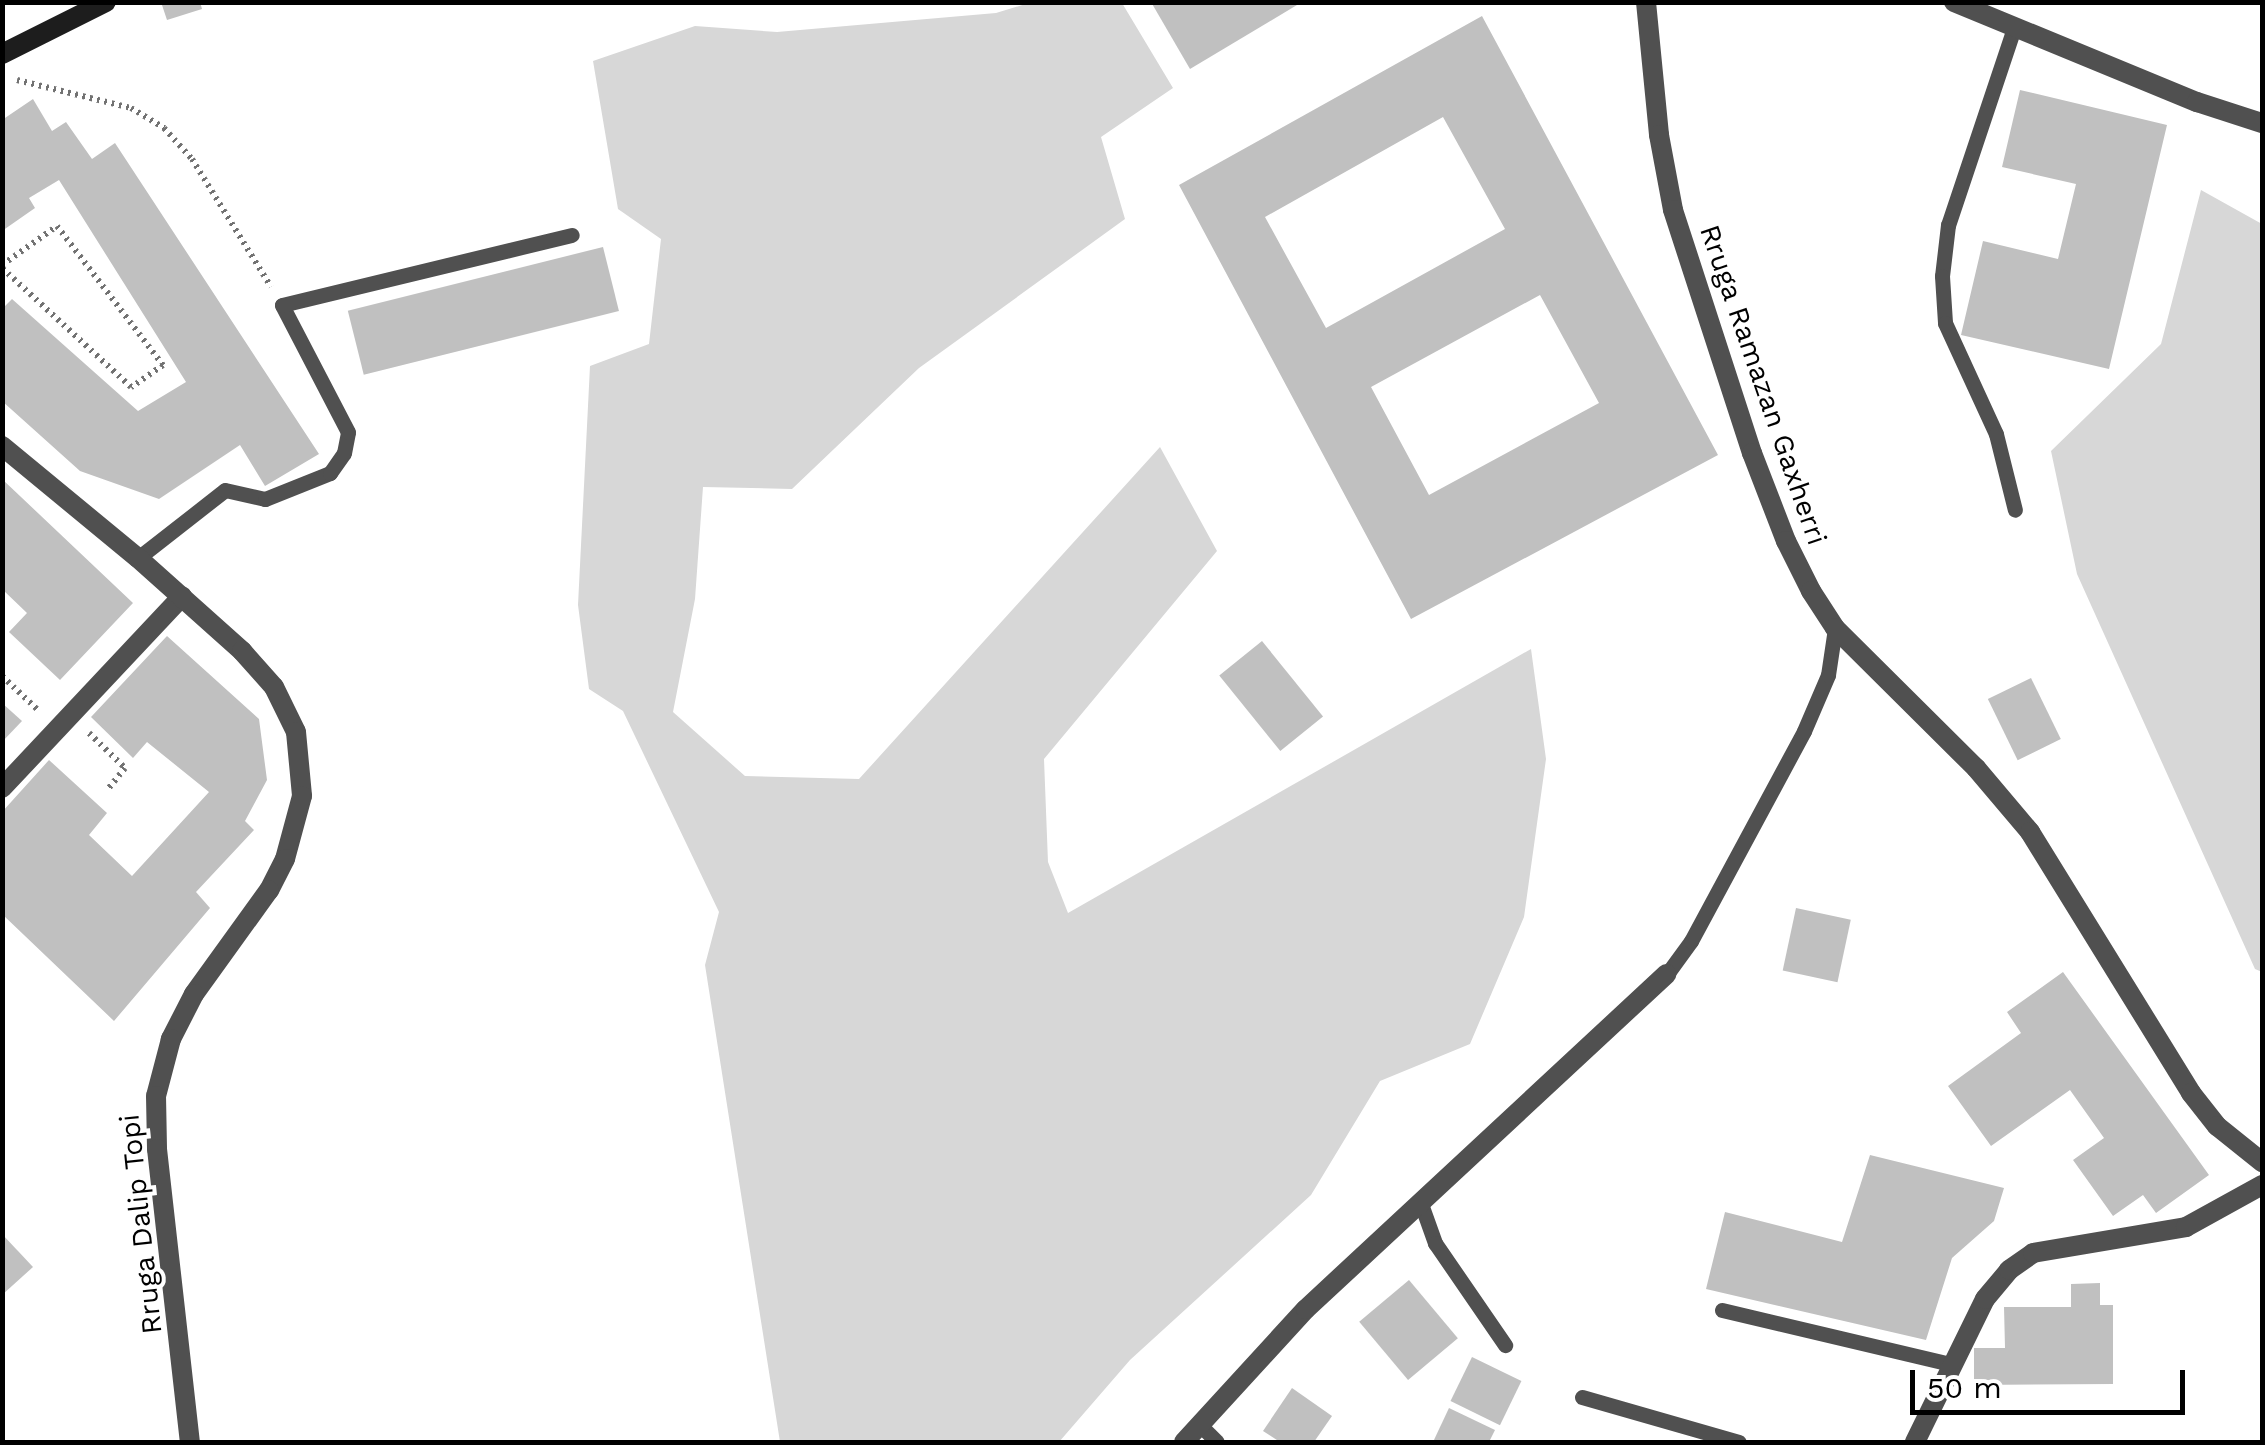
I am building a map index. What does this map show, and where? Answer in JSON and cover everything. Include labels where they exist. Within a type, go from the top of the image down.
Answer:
[{"type":"main road","points":[[2,54],[106,2]]},
{"type":"street","name":"Rruga Ramazan Gaxherri","points":[[1646,2],[1660,135],[1673,210],[1696,290],[1786,542],[1836,628],[1976,768],[2030,832],[2191,1092],[2217,1126],[2262,1162]]},
{"type":"street","points":[[1954,2],[2196,102],[2262,123]]},
{"type":"street","name":"Rruga Dalip Topi","points":[[2,446],[182,596],[274,687],[296,732],[302,763],[302,796],[285,859],[269,890],[194,994],[171,1039],[156,1096],[157,1149],[190,1442]]},
{"type":"street","points":[[2,788],[182,596]]},
{"type":"street","points":[[1184,1442],[1306,1309],[1667,974]]},
{"type":"street","points":[[1915,1442],[1985,1300],[2009,1270],[2033,1253],[2186,1227],[2262,1185]]},
{"type":"lane","points":[[2014,28],[1948,225],[1942,276],[1944,322],[1996,434],[2015,510]]},
{"type":"lane","points":[[138,558],[225,490],[265,499],[330,473],[344,454],[348,432],[282,306],[572,235]]},
{"type":"lane","points":[[1667,974],[1692,942],[1804,730],[1828,676],[1836,628]]},
{"type":"lane","points":[[1420,1201],[1434,1243],[1505,1345]]},
{"type":"lane","points":[[1722,1310],[1954,1365]]},
{"type":"lane","points":[[1582,1397],[1739,1442]]},
{"type":"lane","points":[[1199,1424],[1217,1442]]},
{"type":"path","points":[[17,80],[132,108],[164,128],[192,159],[282,306]]},
{"type":"path","points":[[57,226],[163,365],[131,388],[2,267],[57,226]]},
{"type":"path","points":[[2,676],[36,708]]},
{"type":"path","points":[[70,715],[125,768],[107,790]]},
{"type":"shaded area","points":[[1029,3],[1122,3],[1173,88],[1101,137],[1125,219],[919,368],[792,489],[703,487],[695,599],[673,712],[745,776],[859,779],[1160,447],[1217,551],[1044,759],[1048,862],[1068,913],[1531,649],[1546,759],[1524,917],[1470,1044],[1380,1081],[1311,1195],[1130,1360],[1059,1442],[780,1442],[705,965],[719,912],[623,711],[589,689],[578,605],[590,366],[649,344],[661,239],[618,209],[593,61],[695,26],[777,32],[996,13]]},
{"type":"shaded area","points":[[2201,190],[2262,224],[2262,972],[2255,969],[2077,574],[2051,451],[2161,344]]},
{"type":"building","points":[[161,2],[200,2],[202,9],[167,20]]},
{"type":"building","points":[[1151,2],[1302,2],[1190,69]]},
{"type":"building","points":[[1482,16],[1718,455],[1411,619],[1179,185]],"holes":[[[1443,117],[1505,229],[1326,328],[1265,217]],[[1540,295],[1599,403],[1429,495],[1371,387]]]},
{"type":"building","points":[[2020,90],[2167,125],[2109,369],[1961,335],[1983,241],[2058,259],[2076,184],[2002,167]]},
{"type":"building","points":[[33,99],[52,131],[66,122],[92,159],[115,143],[319,454],[265,486],[240,445],[159,499],[80,471],[2,401],[2,309],[12,299],[138,411],[186,382],[59,180],[29,198],[35,208],[2,231],[2,120]]},
{"type":"building","points":[[603,247],[619,311],[364,375],[348,311]]},
{"type":"building","points":[[2,479],[133,603],[60,680],[9,632],[27,613],[2,589]]},
{"type":"building","points":[[167,636],[259,719],[267,780],[245,821],[254,830],[196,892],[210,908],[114,1021],[2,914],[2,812],[49,760],[107,813],[89,835],[132,876],[209,792],[147,742],[133,758],[91,717]]},
{"type":"building","points":[[1262,641],[1323,716],[1280,751],[1219,676]]},
{"type":"building","points":[[2031,678],[2061,739],[2018,760],[1988,699]]},
{"type":"building","points":[[2,703],[22,721],[2,742]]},
{"type":"building","points":[[1796,908],[1851,920],[1837,982],[1783,971]]},
{"type":"building","points":[[2063,972],[2209,1175],[2156,1213],[2143,1195],[2113,1216],[2073,1160],[2104,1138],[2070,1090],[1991,1146],[1948,1086],[2021,1033],[2007,1012]]},
{"type":"building","points":[[1870,1155],[2004,1188],[1994,1221],[1952,1258],[1926,1340],[1706,1289],[1725,1212],[1842,1242]]},
{"type":"building","points":[[2,1234],[33,1267],[2,1295]]},
{"type":"building","points":[[1409,1280],[1458,1338],[1408,1380],[1359,1322]]},
{"type":"building","points":[[2100,1283],[2100,1305],[2113,1305],[2113,1384],[1974,1385],[1974,1348],[2005,1348],[2004,1307],[2071,1307],[2071,1284]]},
{"type":"building","points":[[1472,1357],[1521,1381],[1500,1425],[1451,1401]]},
{"type":"building","points":[[1292,1388],[1332,1416],[1314,1442],[1280,1442],[1263,1431]]},
{"type":"building","points":[[1449,1408],[1495,1430],[1489,1442],[1433,1442]]}]
